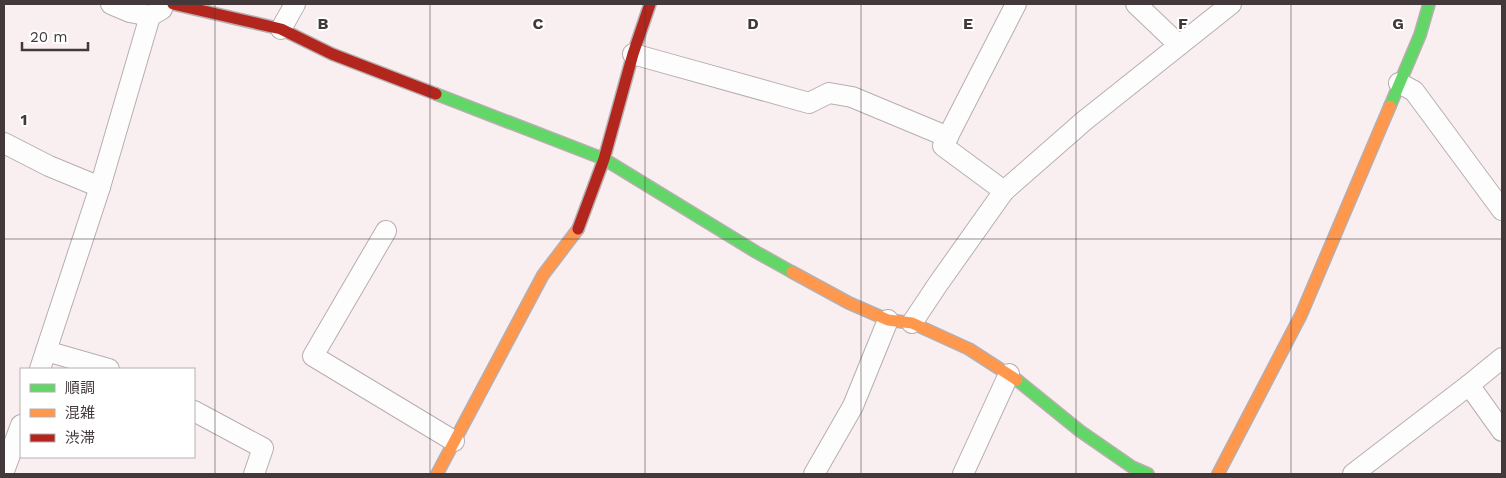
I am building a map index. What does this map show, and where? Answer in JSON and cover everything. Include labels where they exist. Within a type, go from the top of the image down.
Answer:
[{"type":"street","points":[[111,4],[130,12],[150,16],[172,4],[218,9],[281,30],[332,54],[604,159],[756,252],[849,303],[888,320],[912,323],[969,349],[1009,374],[1080,431],[1132,467],[1148,474]]},
{"type":"street","points":[[281,30],[295,4]]},
{"type":"street","points":[[437,474],[543,275],[578,228],[604,159],[633,54],[650,4]]},
{"type":"street","points":[[1004,191],[943,146],[1016,4]]},
{"type":"street","points":[[1136,4],[1180,45]]},
{"type":"street","points":[[912,323],[1004,191],[1084,121],[1231,4]]},
{"type":"street","points":[[1218,474],[1301,314],[1420,35],[1429,4]]},
{"type":"street","points":[[102,368],[43,360],[100,187],[150,16]]},
{"type":"street","points":[[633,54],[809,102],[829,93],[852,96],[948,137]]},
{"type":"street","points":[[1399,83],[1414,91],[1502,210]]},
{"type":"street","points":[[4,143],[49,166],[100,187]]},
{"type":"street","points":[[386,231],[313,356],[454,441]]},
{"type":"street","points":[[814,474],[853,406],[888,320]]},
{"type":"street","points":[[1353,474],[1502,358]]},
{"type":"street","points":[[963,474],[1009,374]]},
{"type":"street","points":[[1468,384],[1502,431]]},
{"type":"street","points":[[195,411],[263,448],[254,474]]},
{"type":"street","points":[[4,471],[20,428]]},
{"type":"traffic: fast","points":[[1390,106],[1420,35],[1429,4]]},
{"type":"traffic: fast","points":[[436,94],[604,159],[792,272]]},
{"type":"traffic: fast","points":[[1017,380],[1080,431],[1132,467],[1148,474]]},
{"type":"traffic: slow","points":[[1218,474],[1301,315],[1390,106]]},
{"type":"traffic: slow","points":[[437,474],[543,275],[578,229]]},
{"type":"traffic: slow","points":[[792,272],[849,303],[888,320],[912,323],[969,349],[1017,380]]},
{"type":"traffic: jam","points":[[173,4],[281,29],[332,54],[436,94]]},
{"type":"traffic: jam","points":[[578,229],[604,159],[633,54],[650,4]]}]
